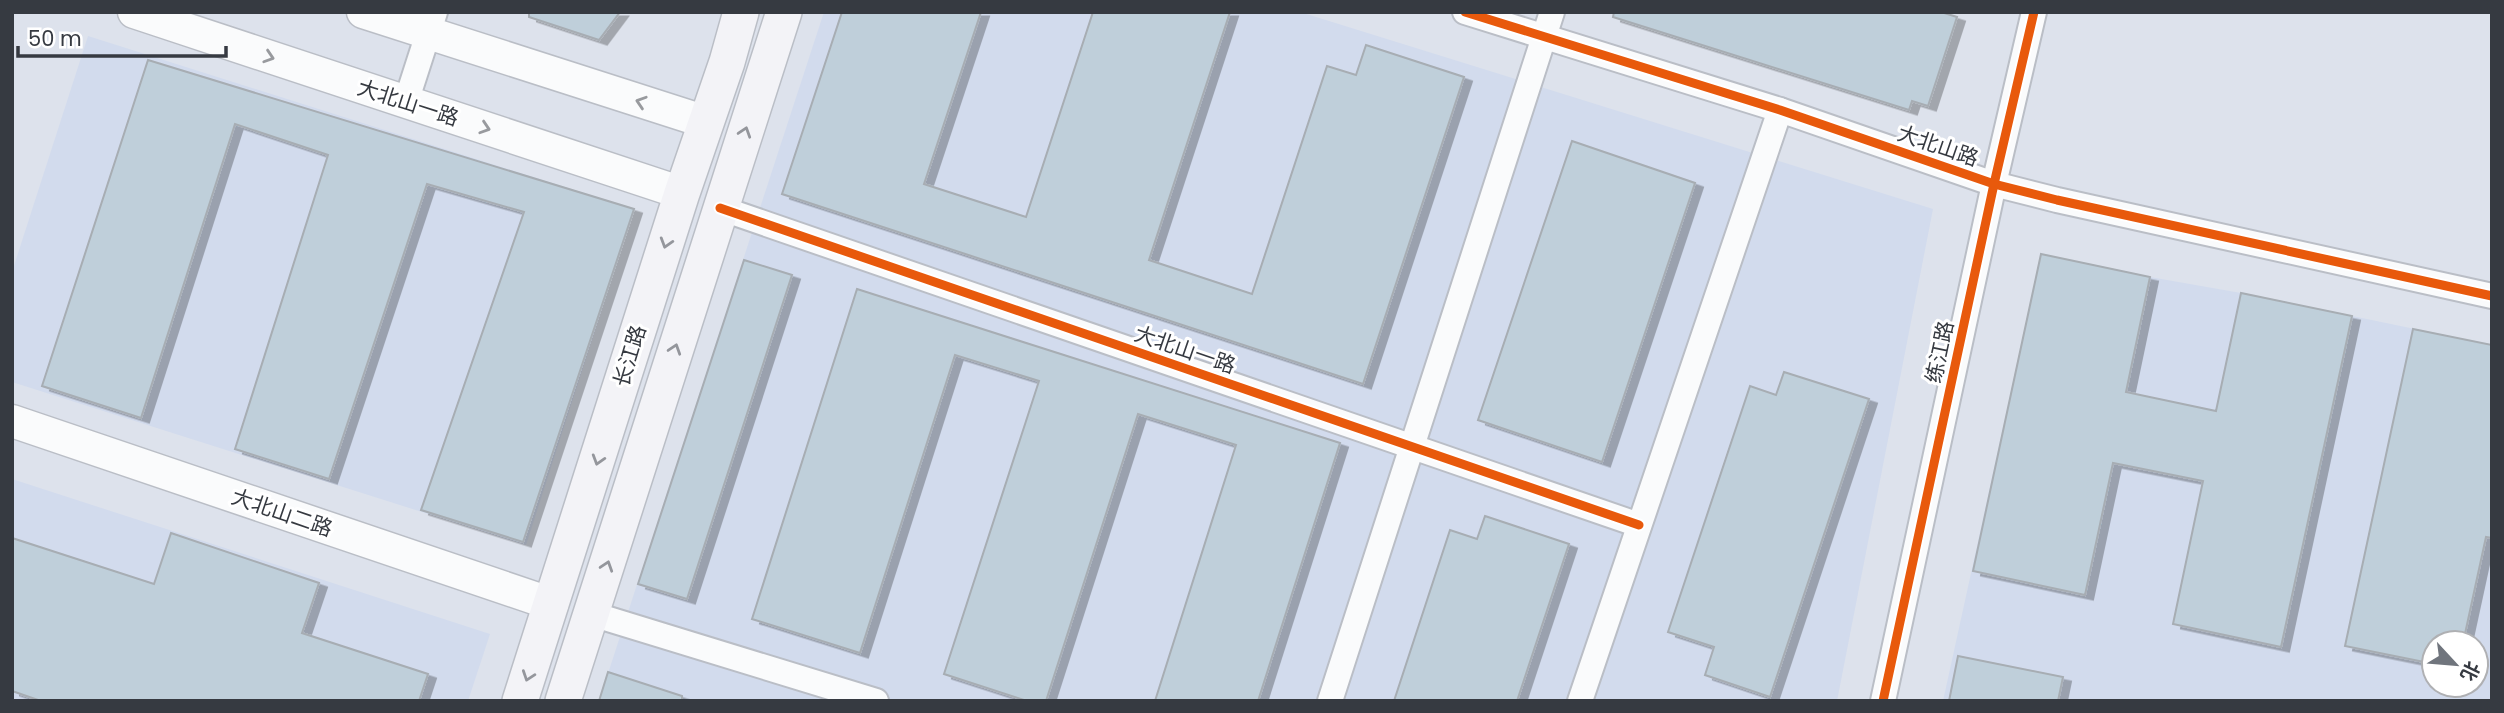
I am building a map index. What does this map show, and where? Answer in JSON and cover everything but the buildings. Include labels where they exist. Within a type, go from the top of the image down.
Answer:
[{"type":"main road","name":"长江路","points":[[520,701],[741,12]]},
{"type":"main road","name":"长江路","points":[[563,701],[784,12]]},
{"type":"street","name":"大北山一路","points":[[134,12],[682,193]]},
{"type":"street","points":[[363,12],[432,23],[706,122]]},
{"type":"street","name":"大北山路","points":[[1465,12],[1780,110],[1994,184],[2492,296]]},
{"type":"street","points":[[1329,701],[1552,12]]},
{"type":"street","name":"练江路","points":[[1883,701],[1994,184],[2034,12]]},
{"type":"street","points":[[407,102],[432,23]]},
{"type":"street","points":[[1580,701],[1780,110]]},
{"type":"street","name":"大北山一路","points":[[720,208],[1639,525]]},
{"type":"street","name":"大北山二路","points":[[12,421],[552,604]]},
{"type":"street","points":[[592,614],[876,701]]},
{"type":"shaded area","points":[[824,12],[1300,12],[1933,209],[1837,701],[599,701]]},
{"type":"shaded area","points":[[88,36],[634,209],[526,545],[12,382],[12,272]]},
{"type":"shaded area","points":[[2041,254],[2492,345],[2492,701],[1943,701]]},
{"type":"shaded area","points":[[12,479],[490,634],[468,701],[12,701]]},
{"type":"cycle path","points":[[1465,12],[1780,110],[1994,184],[2492,296]]},
{"type":"cycle path","points":[[1883,701],[1994,184],[2034,12]]},
{"type":"cycle path","points":[[720,208],[1639,525]]}]
